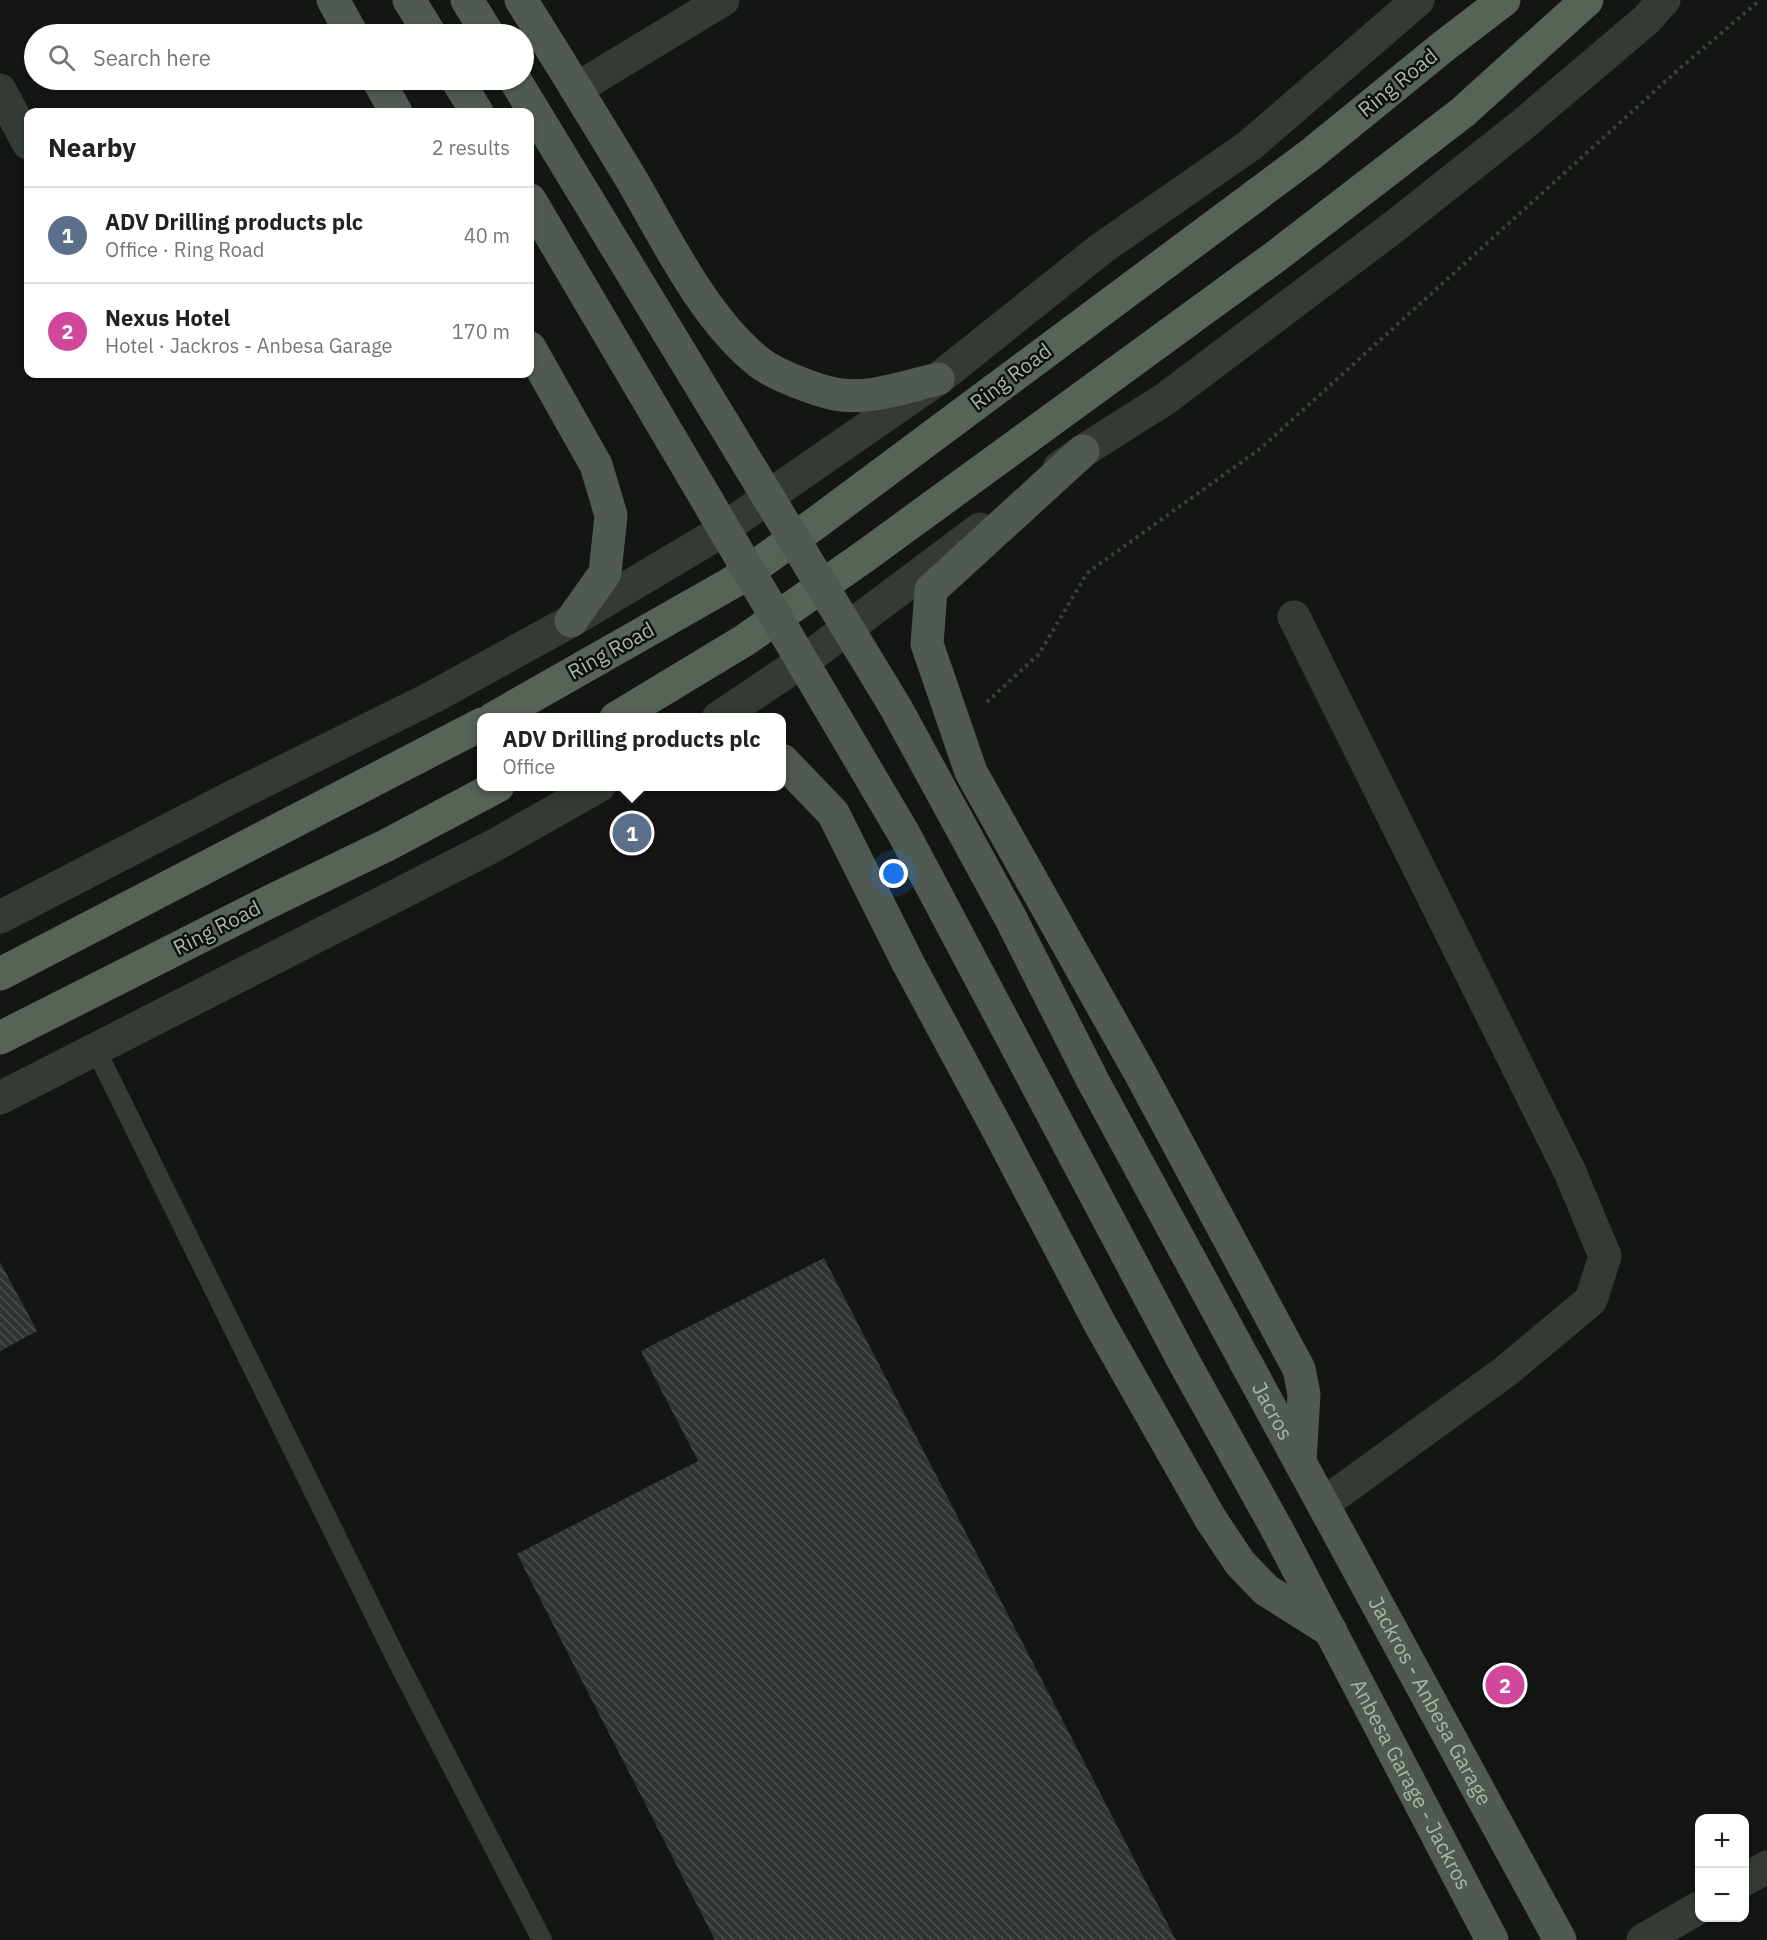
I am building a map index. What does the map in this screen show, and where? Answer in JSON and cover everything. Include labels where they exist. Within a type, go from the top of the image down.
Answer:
[{"type":"highway","name":"Ring Road","points":[[501,713],[733,582],[816,523],[1310,155],[1504,0]]},
{"type":"highway","points":[[623,713],[745,639],[846,569],[1275,257],[1463,112],[1587,0]]},
{"type":"highway","points":[[0,974],[477,727]]},
{"type":"highway","name":"Ring Road","points":[[0,1038],[387,845],[489,791]]},
{"type":"main road","points":[[333,0],[346,24]]},
{"type":"main road","points":[[408,0],[424,24]]},
{"type":"main road","points":[[467,0],[482,24]]},
{"type":"main road","points":[[521,0],[687,277],[725,329],[761,364],[797,382],[837,394],[866,395],[938,379]]},
{"type":"main road","points":[[384,90],[394,108]]},
{"type":"main road","points":[[463,90],[474,108]]},
{"type":"main road","name":"Jacros","points":[[521,90],[532,108]]},
{"type":"main road","name":"Jacros","points":[[534,111],[896,708],[1010,917],[1093,1081],[1300,1462]]},
{"type":"main road","points":[[534,207],[904,834],[1178,1352],[1331,1630]]},
{"type":"main road","points":[[534,355],[596,465],[611,515],[605,573],[571,621]]},
{"type":"main road","points":[[1083,451],[931,590],[927,644],[971,772],[1140,1073],[1299,1369],[1304,1394],[1300,1462]]},
{"type":"main road","points":[[786,764],[833,813],[908,963],[1094,1314],[1210,1518],[1240,1563],[1266,1590],[1331,1630]]},
{"type":"main road","name":"Jackros - Anbesa Garage","points":[[1300,1462],[1560,1940]]},
{"type":"main road","name":"Anbesa Garage - Jackros","points":[[1331,1630],[1492,1940]]},
{"type":"street","points":[[576,89],[723,0]]},
{"type":"street","points":[[0,917],[231,797],[433,697],[571,621],[717,534],[938,379],[1102,248],[1250,146],[1418,0]]},
{"type":"street","points":[[724,713],[816,652],[1083,451],[1165,399],[1391,229],[1521,126],[1646,20],[1664,0]]},
{"type":"street","points":[[0,90],[24,135]]},
{"type":"street","points":[[1294,617],[1570,1172],[1605,1256],[1591,1300],[1506,1371],[1323,1504]]},
{"type":"street","points":[[0,1098],[493,846],[590,791]]},
{"type":"street","points":[[1749,1877],[1767,1867]]},
{"type":"street","points":[[1643,1940],[1695,1909]]},
{"type":"lane","points":[[96,1050],[398,1662],[542,1940]]},
{"type":"path","points":[[956,731],[1039,654],[1087,573],[1261,448],[1678,70],[1760,0]]},
{"type":"building","points":[[824,1258],[1176,1940],[715,1940],[517,1554],[698,1461],[641,1351]]},
{"type":"building","points":[[0,1262],[37,1331],[0,1351]]},
{"type":"place","name":"ADV Drilling products plc","points":[[632,833]]},
{"type":"place","name":"Nexus Hotel","points":[[1505,1685]]}]
